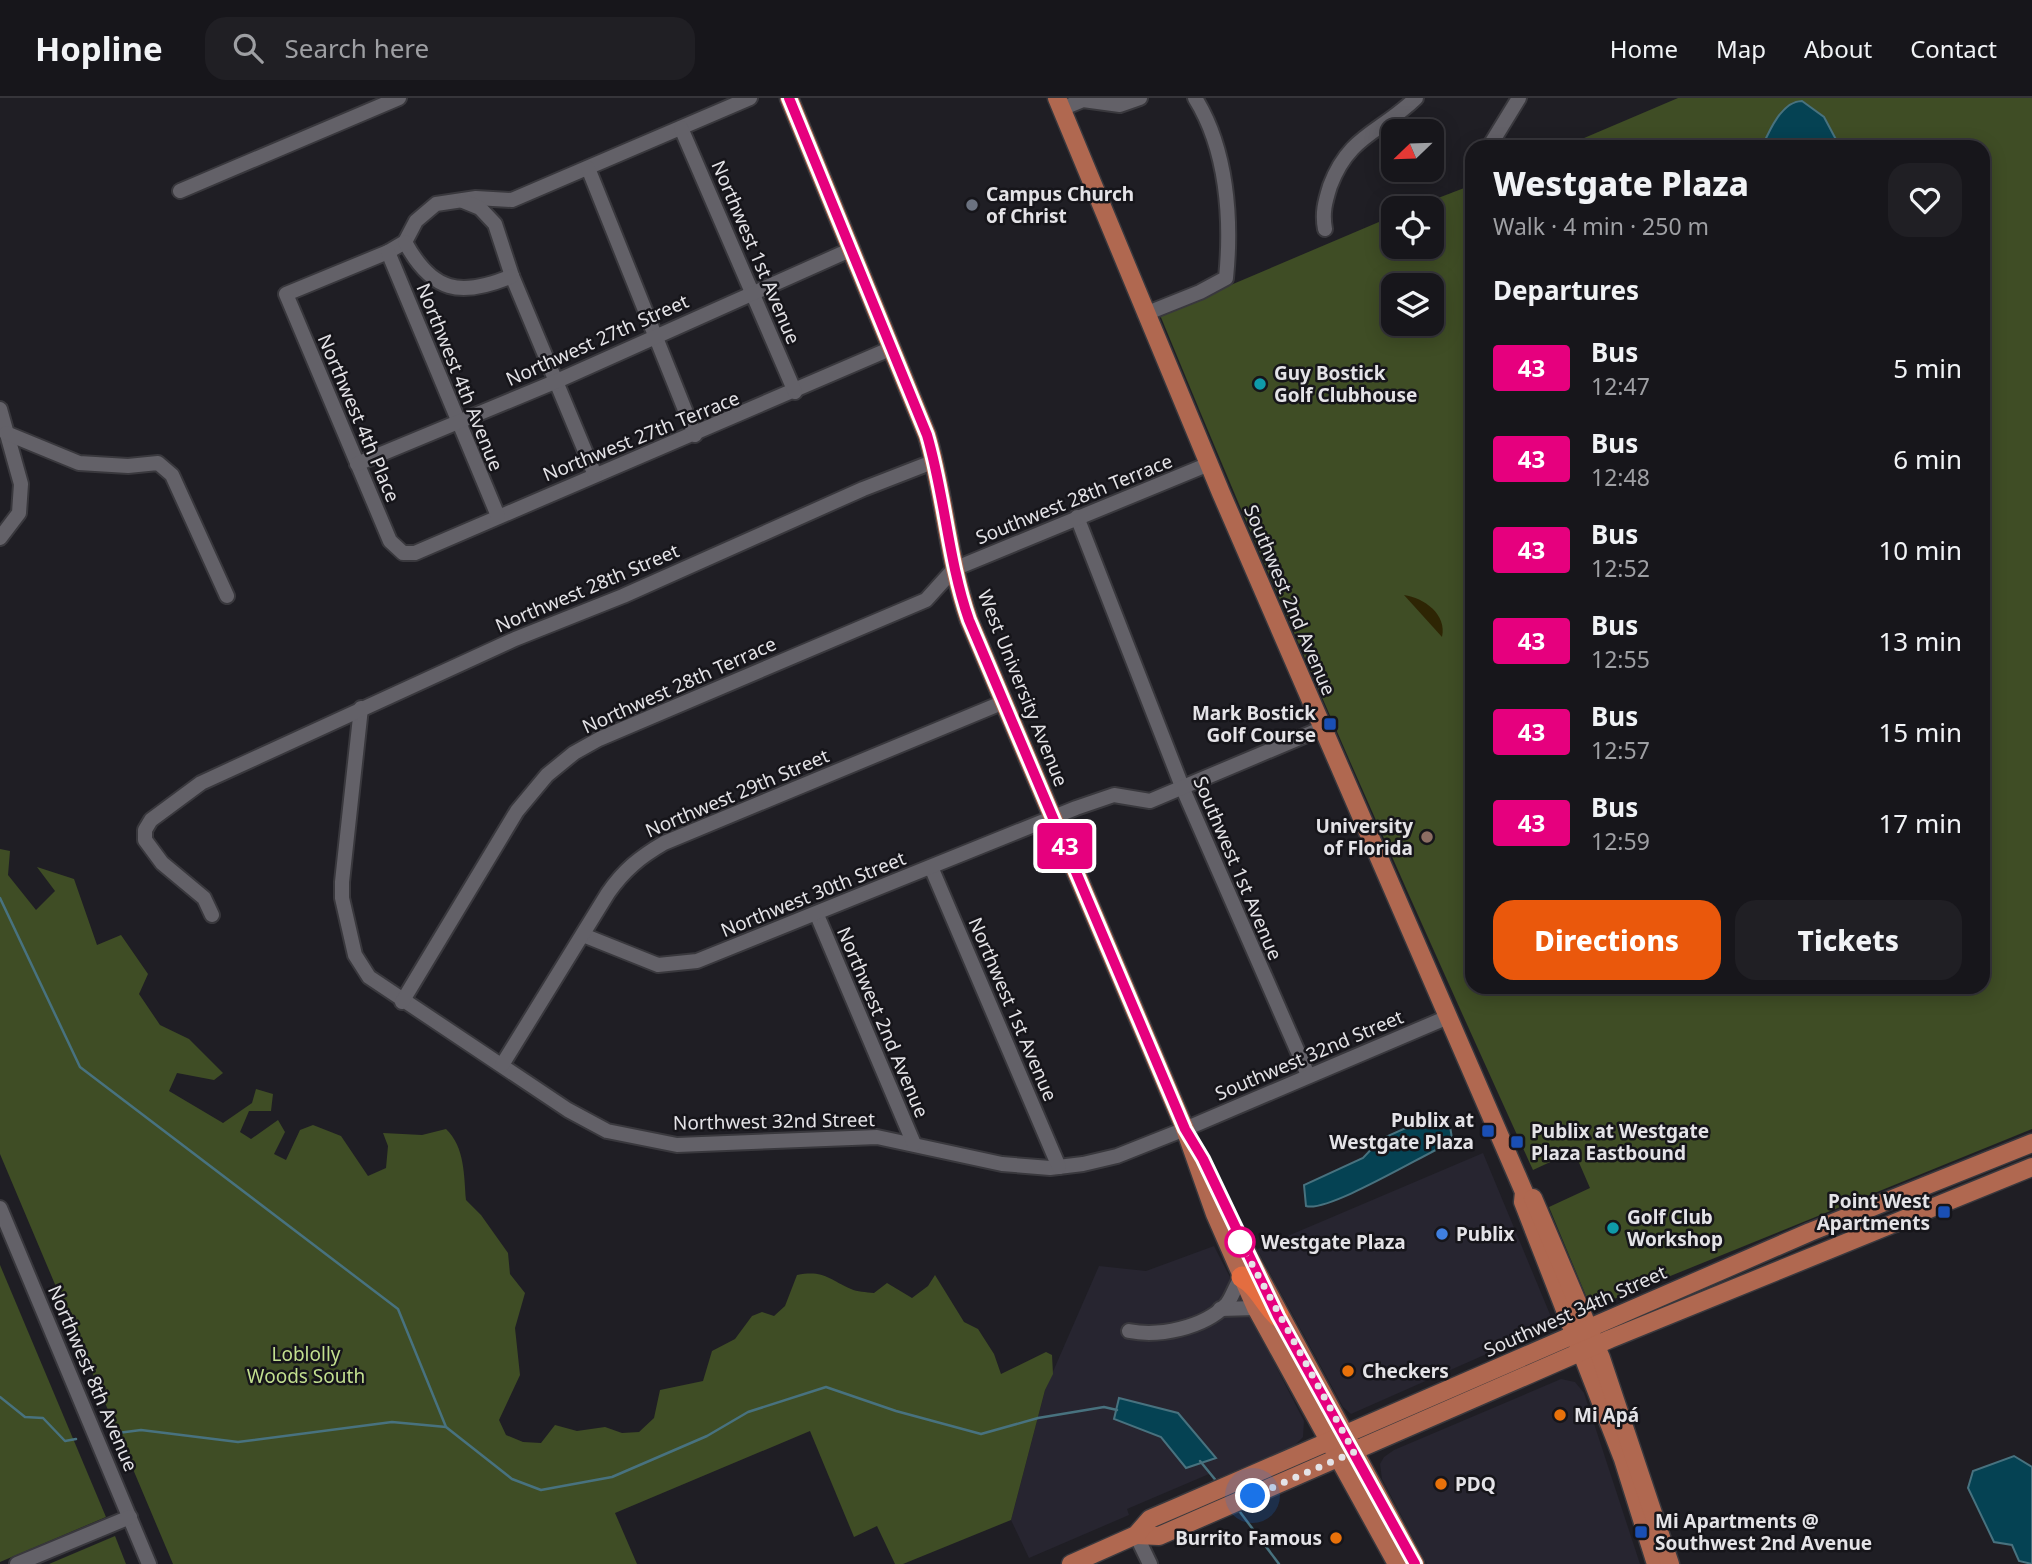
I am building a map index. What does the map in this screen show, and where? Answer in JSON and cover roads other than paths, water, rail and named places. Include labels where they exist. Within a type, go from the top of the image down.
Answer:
[{"type":"highway","points":[[1242,1277],[1255,1283],[1266,1305],[1278,1316]]},
{"type":"main road","name":"West University Avenue","points":[[789,98],[892,348],[934,461],[954,569],[969,620],[1185,1129],[1242,1277],[1256,1308],[1415,1564]]},
{"type":"main road","name":"Southwest 2nd Avenue","points":[[1059,103],[1145,314],[1448,1017],[1524,1192],[1534,1199],[1583,1330],[1656,1564]]},
{"type":"main road","name":"West University Avenue","points":[[1185,1129],[1203,1159],[1337,1439]]},
{"type":"main road","name":"Southwest 34th Street","points":[[1136,1535],[1150,1519],[1810,1232],[2032,1143]]},
{"type":"main road","name":"Southwest 34th Street","points":[[1136,1535],[1159,1536],[1589,1348],[2032,1167]]},
{"type":"main road","name":"Southwest 2nd Avenue","points":[[1589,1348],[1670,1564]]},
{"type":"main road","name":"West University Avenue","points":[[1347,1455],[1397,1564]]},
{"type":"main road","points":[[1071,1564],[1136,1535]]},
{"type":"street","points":[[180,191],[400,98]]},
{"type":"street","points":[[388,252],[405,242],[424,212],[436,204],[458,200],[512,200],[750,98]]},
{"type":"street","points":[[1059,103],[1084,99],[1120,105],[1140,98]]},
{"type":"street","points":[[1145,314],[1200,292],[1226,278],[1229,246],[1220,165],[1211,128],[1195,98]]},
{"type":"street","points":[[1325,229],[1322,214],[1327,195],[1337,167],[1348,151],[1363,137],[1393,120],[1416,98]]},
{"type":"street","points":[[1493,140],[1519,98]]},
{"type":"street","name":"Northwest 1st Avenue","points":[[681,128],[795,392]]},
{"type":"street","points":[[588,168],[695,435]]},
{"type":"street","points":[[458,200],[480,208],[495,224],[512,276],[595,475]]},
{"type":"street","points":[[495,224],[500,200]]},
{"type":"street","points":[[405,242],[423,271],[434,281],[448,287],[482,288],[512,276]]},
{"type":"street","name":"Northwest 27th Street","points":[[357,464],[556,381],[852,249]]},
{"type":"street","name":"Northwest 4th Place","points":[[388,252],[286,295],[390,541],[402,553]]},
{"type":"street","name":"Northwest 4th Avenue","points":[[388,252],[498,516]]},
{"type":"street","name":"Northwest 27th Terrace","points":[[402,553],[415,553],[695,435],[892,348]]},
{"type":"street","points":[[0,409],[21,484],[19,513],[0,538]]},
{"type":"street","points":[[6,433],[79,463],[128,466],[158,463],[172,475],[227,596]]},
{"type":"street","name":"Northwest 28th Street","points":[[212,915],[204,898],[152,852],[145,840],[145,830],[160,812],[201,783],[361,708],[863,489],[934,461]]},
{"type":"street","name":"Southwest 28th Terrace","points":[[954,569],[1209,464]]},
{"type":"street","name":"Southwest 1st Avenue","points":[[1077,517],[1183,789],[1308,1075]]},
{"type":"street","name":"Northwest 28th Terrace","points":[[402,1002],[517,811],[547,775],[574,753],[599,739],[926,600],[954,569]]},
{"type":"street","name":"Northwest 29th Street","points":[[502,1065],[621,875],[652,850],[1004,702]]},
{"type":"street","name":"Northwest 32nd Street","points":[[361,708],[342,898],[355,955],[369,977],[402,1002],[568,1110],[607,1130],[677,1145],[877,1137],[1002,1164],[1059,1167],[1118,1156],[1185,1129]]},
{"type":"street","name":"Northwest 30th Street","points":[[583,934],[658,965],[682,965],[817,915],[1053,817],[1114,795],[1150,801],[1323,728]]},
{"type":"street","name":"Northwest 1st Avenue","points":[[931,867],[1059,1167]]},
{"type":"street","name":"Northwest 2nd Avenue","points":[[817,915],[914,1144]]},
{"type":"street","name":"Southwest 32nd Street","points":[[1185,1129],[1448,1017]]},
{"type":"street","name":"Northwest 8th Avenue","points":[[0,1208],[149,1564]]},
{"type":"street","points":[[1220,1310],[1242,1277]]},
{"type":"street","points":[[1129,1331],[1152,1335],[1174,1331],[1220,1310],[1256,1308]]},
{"type":"street","points":[[18,1564],[130,1517]]},
{"type":"street","points":[[1136,1535],[1150,1564]]},
{"type":"water","points":[[1802,101],[1824,117],[1836,140],[1765,140],[1782,111],[1795,102]]},
{"type":"water","points":[[1437,1114],[1447,1120],[1450,1127],[1452,1140],[1446,1145],[1353,1193],[1317,1206],[1306,1206],[1304,1185],[1363,1158],[1381,1139]]},
{"type":"water","points":[[1119,1398],[1178,1413],[1216,1458],[1186,1468],[1161,1437],[1114,1419]]},
{"type":"water","points":[[2014,1456],[2032,1467],[2032,1564],[2019,1561],[2012,1545],[1994,1542],[1968,1488],[1973,1471]]},
{"type":"waterway","points":[[0,898],[80,1067],[398,1309],[446,1427]]},
{"type":"waterway","points":[[110,1434],[141,1430],[238,1442],[392,1422],[446,1427],[512,1479],[541,1490],[612,1477],[707,1436],[748,1412],[826,1387],[896,1411],[981,1434],[1038,1418],[1104,1407],[1117,1410]]},
{"type":"waterway","points":[[0,1397],[25,1417],[43,1418],[65,1441],[76,1439]]},
{"type":"waterway","points":[[1200,1461],[1218,1483]]},
{"type":"waterway","points":[[1237,1508],[1279,1564]]},
{"type":"place","name":"Campus Church of Christ","points":[[972,205]]},
{"type":"place","name":"Guy Bostick Golf Clubhouse","points":[[1260,384]]},
{"type":"place","name":"Mark Bostick Golf Course","points":[[1330,724]]},
{"type":"place","name":"University of Florida","points":[[1427,837]]},
{"type":"place","name":"Publix at Westgate Plaza","points":[[1488,1131]]},
{"type":"place","name":"Publix at Westgate Plaza Eastbound","points":[[1517,1142]]},
{"type":"place","name":"Point West Apartments","points":[[1944,1212]]},
{"type":"place","name":"Golf Club Workshop","points":[[1613,1228]]},
{"type":"place","name":"Publix","points":[[1442,1234]]},
{"type":"place","name":"Westgate Plaza","points":[[1240,1242]]},
{"type":"place","name":"Checkers","points":[[1348,1371]]},
{"type":"place","name":"Mi Apá","points":[[1560,1415]]},
{"type":"place","name":"PDQ","points":[[1441,1484]]},
{"type":"place","name":"Mi Apartments @ Southwest 2nd Avenue","points":[[1641,1532]]},
{"type":"place","name":"Burrito Famous","points":[[1336,1538]]},
{"type":"park label","name":"Loblolly Woods South","points":[[306,1365]]}]
